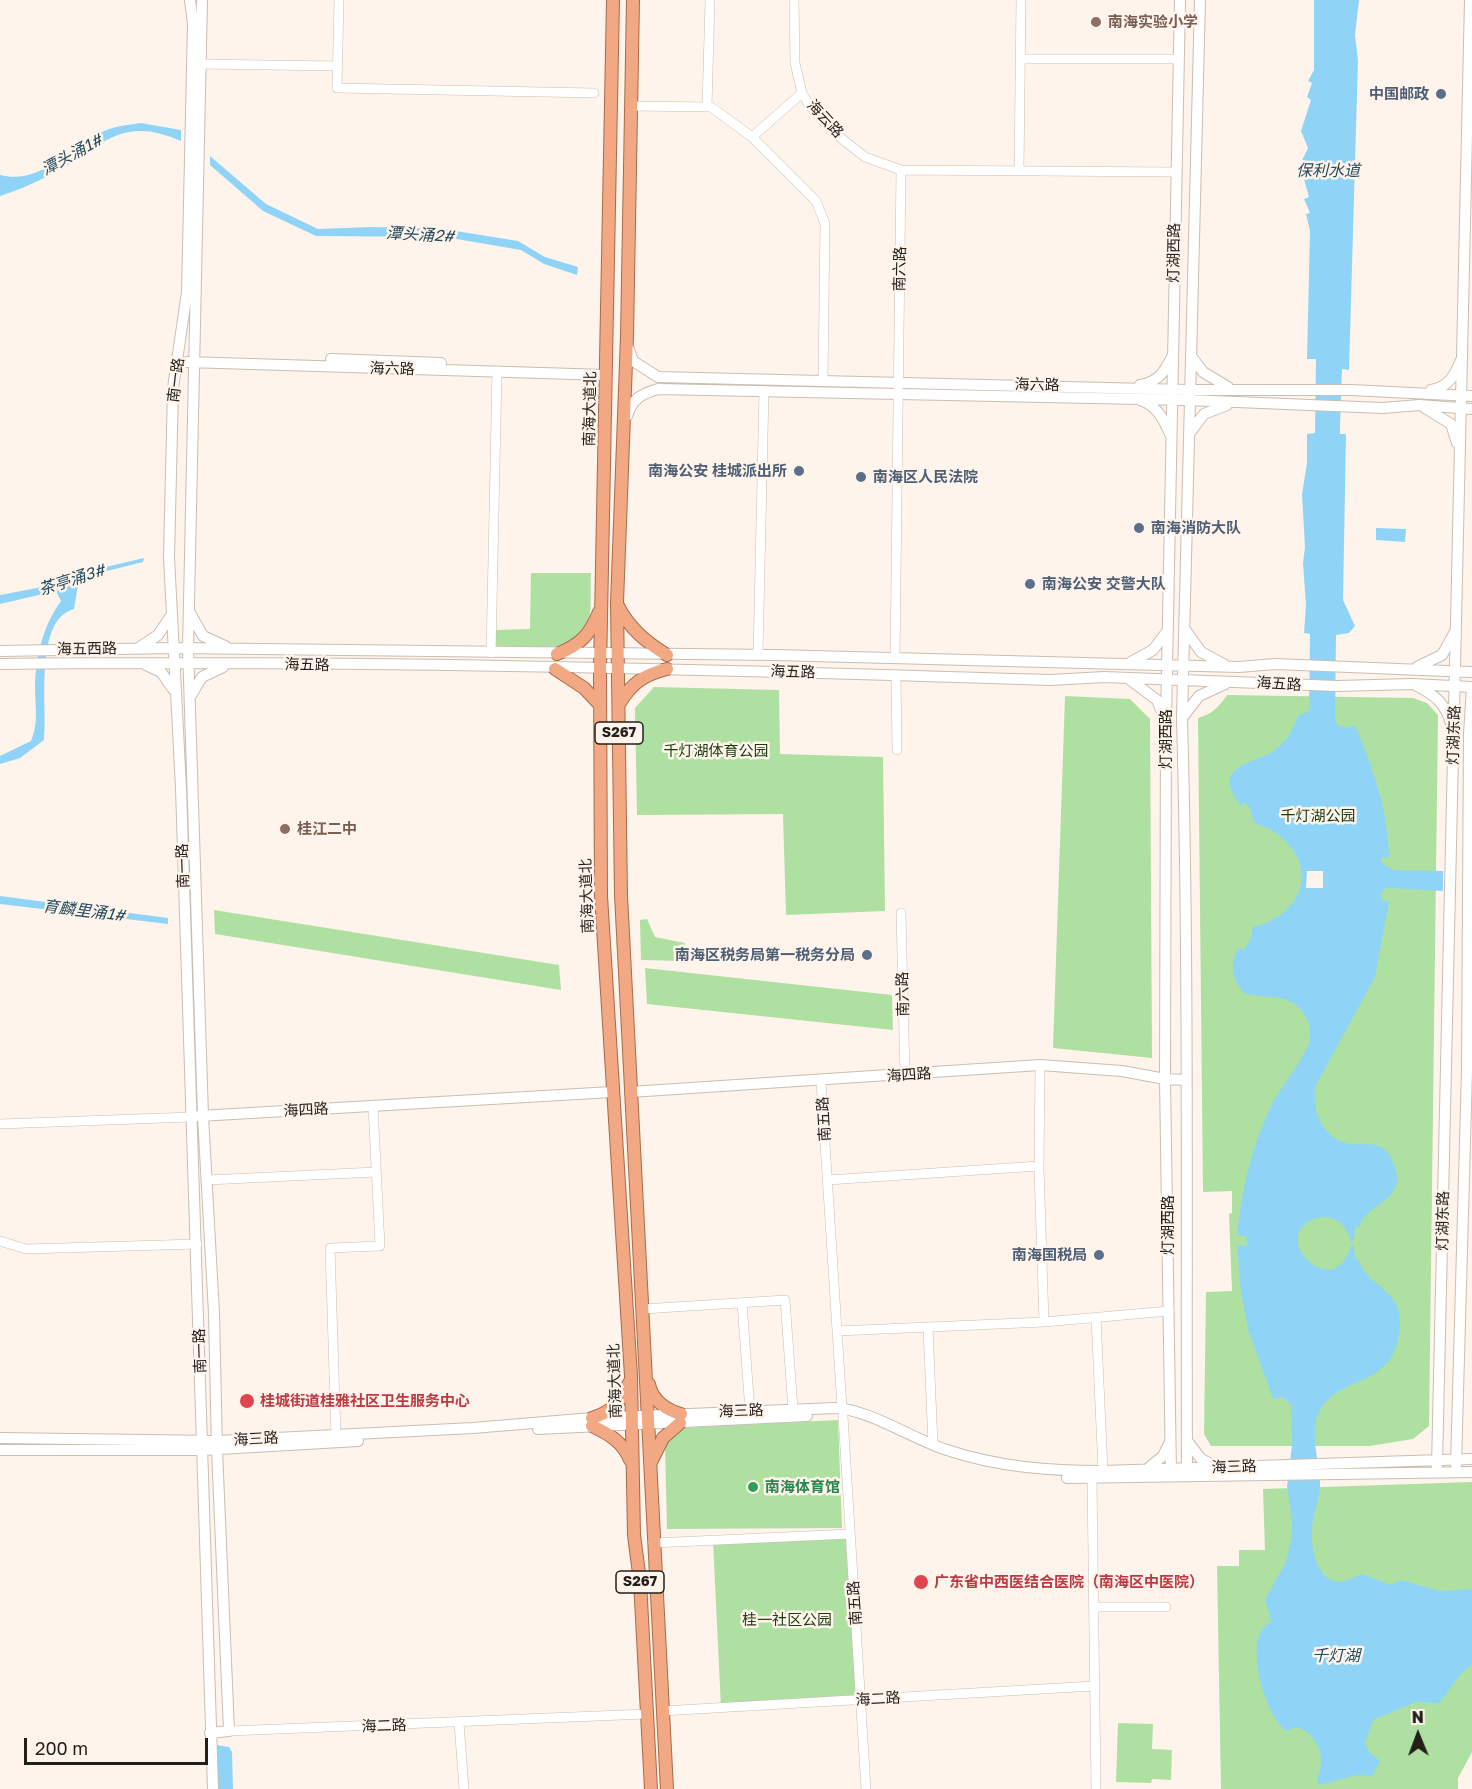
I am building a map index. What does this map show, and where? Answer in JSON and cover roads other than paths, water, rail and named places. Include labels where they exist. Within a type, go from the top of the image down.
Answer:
[{"type":"highway","name":"南海大道北","points":[[613,0],[600,654],[601,896],[631,1376],[634,1536],[640,1581],[651,1789]]},
{"type":"highway","name":"南海大道北","points":[[633,0],[627,336],[617,603],[621,896],[667,1789]]},
{"type":"highway","points":[[604,477],[615,481],[622,476]]},
{"type":"highway","points":[[557,654],[584,640],[592,631],[602,602]]},
{"type":"highway","points":[[617,603],[633,629],[652,646],[667,655]]},
{"type":"highway","points":[[555,669],[584,688],[600,705]]},
{"type":"highway","points":[[619,705],[637,680],[649,673],[667,669]]},
{"type":"highway","points":[[647,1375],[650,1389],[656,1399],[684,1420],[663,1438],[650,1466]]},
{"type":"highway","points":[[631,1376],[618,1403],[609,1413],[592,1422],[626,1450],[632,1465]]},
{"type":"main road","name":"南一路","points":[[190,0],[193,24],[187,292],[173,388],[169,557],[181,788],[213,1789]]},
{"type":"main road","name":"南一路","points":[[202,0],[188,663],[203,1116],[229,1731]]},
{"type":"main road","name":"灯湖西路","points":[[1171,1473],[1165,1080],[1166,722],[1180,0]]},
{"type":"main road","name":"灯湖西路","points":[[1187,1473],[1185,794],[1182,718],[1187,437],[1200,0]]},
{"type":"main road","name":"灯湖东路","points":[[1437,1466],[1458,627],[1456,597],[1460,463],[1466,438],[1468,395],[1464,352],[1470,0]]},
{"type":"main road","points":[[627,336],[633,362],[658,377]]},
{"type":"main road","points":[[1419,392],[1447,384],[1454,377],[1464,352]]},
{"type":"main road","points":[[1171,437],[1162,417],[1132,392],[1162,375],[1173,355]]},
{"type":"main road","points":[[1191,356],[1209,378],[1237,390]]},
{"type":"main road","name":"海六路","points":[[178,358],[497,371],[606,372]]},
{"type":"main road","name":"海六路","points":[[193,359],[606,372]]},
{"type":"main road","name":"海六路","points":[[658,377],[823,381],[898,388]]},
{"type":"main road","points":[[658,377],[652,380],[652,385],[658,389]]},
{"type":"main road","name":"海六路","points":[[624,424],[631,403],[638,396],[658,389],[764,391],[898,388],[1132,392],[1189,395],[1237,404],[1351,407],[1419,405],[1467,408]]},
{"type":"main road","name":"海六路","points":[[1189,395],[1237,390],[1308,389],[1468,395]]},
{"type":"main road","points":[[1187,437],[1197,419],[1204,414],[1224,405],[1237,404]]},
{"type":"main road","points":[[1419,405],[1451,424],[1455,433],[1460,463]]},
{"type":"main road","points":[[188,608],[203,636],[234,649]]},
{"type":"main road","points":[[136,649],[159,635],[173,610]]},
{"type":"main road","points":[[1411,669],[1442,655],[1458,627]]},
{"type":"main road","points":[[1185,629],[1201,652],[1231,667]]},
{"type":"main road","points":[[1127,663],[1153,650],[1168,630]]},
{"type":"main road","name":"海五西路","points":[[0,651],[188,648],[758,655],[1231,667],[1300,665],[1472,672]]},
{"type":"main road","points":[[140,662],[161,672],[175,693]]},
{"type":"main road","name":"海五西路","points":[[0,664],[174,662]]},
{"type":"main road","name":"海五路","points":[[174,662],[667,669],[1051,680],[1126,678],[1337,686],[1412,684],[1472,688]]},
{"type":"main road","points":[[189,700],[202,677],[233,664]]},
{"type":"main road","points":[[1126,678],[1141,685],[1157,700],[1166,722]]},
{"type":"main road","points":[[1182,718],[1199,696],[1232,682]]},
{"type":"main road","points":[[1412,684],[1441,702],[1448,711],[1454,734]]},
{"type":"main road","name":"灯湖东路","points":[[1456,1472],[1469,1070],[1472,688]]},
{"type":"main road","name":"海四路","points":[[630,1092],[1040,1065],[1122,1071],[1165,1080],[1186,1080]]},
{"type":"main road","name":"海四路","points":[[191,1117],[612,1092]]},
{"type":"main road","name":"海三路","points":[[684,1420],[750,1411],[793,1409],[843,1412],[933,1444],[1013,1466],[1103,1471],[1146,1470],[1171,1473]]},
{"type":"main road","name":"海三路","points":[[217,1446],[336,1435],[843,1412],[934,1452],[982,1466],[1024,1474],[1092,1479],[1171,1473],[1437,1466],[1456,1460],[1472,1459]]},
{"type":"main road","name":"海三路","points":[[0,1450],[217,1446],[592,1422]]},
{"type":"main road","name":"海三路","points":[[0,1438],[202,1446]]},
{"type":"main road","points":[[1146,1470],[1162,1456],[1170,1442]]},
{"type":"main road","points":[[1188,1442],[1201,1460],[1219,1468]]},
{"type":"main road","name":"海三路","points":[[1437,1466],[1456,1472],[1472,1472]]},
{"type":"main road","name":"海三路","points":[[1187,1473],[1219,1468],[1272,1471]]},
{"type":"main road","points":[[210,1732],[229,1731]]},
{"type":"street","points":[[339,0],[337,88],[594,93]]},
{"type":"street","points":[[707,107],[710,0]]},
{"type":"street","name":"海云路","points":[[794,0],[795,63],[802,93],[832,130],[865,157],[901,170]]},
{"type":"street","points":[[1019,171],[1021,0]]},
{"type":"street","points":[[1021,59],[1179,59]]},
{"type":"street","points":[[201,64],[336,66]]},
{"type":"street","points":[[752,137],[802,93]]},
{"type":"street","points":[[631,106],[711,107],[752,137],[816,201],[825,224],[823,381]]},
{"type":"street","points":[[901,170],[1175,172]]},
{"type":"street","name":"南六路","points":[[895,658],[901,170]]},
{"type":"street","points":[[491,653],[497,371]]},
{"type":"street","points":[[758,655],[764,391]]},
{"type":"street","points":[[896,675],[897,750]]},
{"type":"street","name":"南六路","points":[[901,912],[905,1075]]},
{"type":"street","points":[[1040,1065],[1039,1166],[1044,1322]]},
{"type":"street","name":"南五路","points":[[822,1081],[866,1789]]},
{"type":"street","points":[[336,1435],[330,1248],[380,1246],[373,1106]]},
{"type":"street","name":"海四路","points":[[0,1124],[191,1117]]},
{"type":"street","points":[[828,1180],[1039,1166]]},
{"type":"street","points":[[207,1180],[376,1172]]},
{"type":"street","points":[[0,1241],[26,1249],[197,1244]]},
{"type":"street","points":[[644,1309],[785,1300],[793,1409]]},
{"type":"street","points":[[742,1303],[750,1411]]},
{"type":"street","points":[[837,1331],[1044,1322],[1168,1311]]},
{"type":"street","points":[[1096,1317],[1103,1471]]},
{"type":"street","points":[[928,1327],[933,1444]]},
{"type":"street","points":[[1092,1479],[1096,1789]]},
{"type":"street","points":[[653,1543],[850,1534]]},
{"type":"street","points":[[1093,1607],[1166,1607]]},
{"type":"street","name":"海二路","points":[[662,1711],[1094,1686]]},
{"type":"street","name":"海二路","points":[[229,1731],[646,1714]]},
{"type":"street","points":[[459,1723],[464,1789]]},
{"type":"water","name":"千灯湖","points":[[1314,0],[1359,0],[1355,35],[1358,60],[1349,370],[1342,369],[1340,425],[1340,434],[1346,434],[1343,600],[1355,626],[1349,633],[1336,635],[1335,720],[1339,726],[1348,728],[1355,725],[1373,773],[1383,806],[1388,839],[1389,857],[1381,858],[1383,864],[1394,870],[1443,871],[1443,891],[1385,888],[1382,892],[1381,900],[1389,902],[1375,977],[1315,1087],[1318,1115],[1326,1130],[1340,1141],[1350,1144],[1375,1145],[1384,1150],[1393,1162],[1397,1181],[1393,1192],[1362,1220],[1359,1227],[1356,1226],[1353,1241],[1351,1242],[1347,1231],[1339,1222],[1329,1217],[1317,1218],[1303,1226],[1298,1238],[1300,1250],[1308,1261],[1319,1268],[1331,1269],[1343,1262],[1351,1245],[1354,1245],[1355,1259],[1359,1260],[1363,1270],[1392,1298],[1398,1308],[1400,1319],[1399,1335],[1394,1352],[1386,1364],[1376,1373],[1340,1391],[1320,1410],[1315,1436],[1320,1488],[1313,1521],[1312,1544],[1317,1564],[1328,1578],[1335,1581],[1345,1581],[1362,1574],[1391,1585],[1401,1580],[1440,1591],[1472,1589],[1472,1664],[1439,1703],[1416,1702],[1373,1720],[1365,1743],[1368,1751],[1380,1761],[1372,1776],[1357,1775],[1319,1785],[1317,1779],[1321,1760],[1317,1744],[1302,1729],[1294,1728],[1287,1731],[1279,1724],[1266,1699],[1258,1669],[1258,1641],[1262,1630],[1271,1621],[1265,1599],[1286,1562],[1291,1540],[1292,1521],[1287,1486],[1292,1445],[1291,1405],[1283,1397],[1273,1399],[1248,1329],[1241,1292],[1237,1246],[1247,1245],[1246,1236],[1237,1235],[1245,1184],[1259,1134],[1273,1102],[1307,1048],[1310,1034],[1306,1016],[1288,1000],[1244,993],[1234,977],[1233,960],[1238,948],[1243,950],[1250,941],[1253,927],[1274,919],[1289,907],[1298,893],[1302,876],[1299,860],[1290,845],[1275,832],[1254,823],[1250,808],[1244,802],[1241,806],[1232,792],[1230,782],[1232,774],[1238,768],[1279,747],[1289,735],[1298,716],[1309,711],[1310,634],[1304,633],[1306,605],[1302,494],[1307,463],[1307,434],[1315,433],[1316,359],[1307,359],[1310,231],[1306,214],[1310,213],[1304,199],[1309,197],[1300,165],[1308,148],[1301,131],[1311,100],[1307,97],[1312,83],[1308,81],[1314,70]]},
{"type":"water","name":"潭头涌1#","points":[[141,123],[181,130],[181,141],[153,132],[129,132],[118,135],[95,146],[43,178],[0,196],[0,175],[14,177],[41,171],[105,131]]},
{"type":"water","name":"潭头涌2#","points":[[210,156],[266,204],[318,229],[372,227],[444,229],[518,241],[545,257],[578,267],[577,275],[544,264],[521,250],[445,237],[316,236],[263,211],[210,165]]},
{"type":"water","points":[[1376,528],[1406,529],[1405,542],[1376,540]]},
{"type":"water","name":"茶亭涌3#","points":[[144,558],[143,562],[95,574],[78,585],[74,609],[61,616],[53,629],[48,647],[44,687],[44,740],[20,758],[0,764],[0,756],[31,741],[36,721],[35,686],[39,652],[49,620],[61,601],[56,591],[0,604],[0,595],[58,584],[93,570]]},
{"type":"water","name":"育麟里涌1#","points":[[0,896],[168,918],[168,924],[0,904]]},
{"type":"water","points":[[216,1745],[229,1747],[232,1752],[233,1789],[218,1789]]},
{"type":"place","name":"南海实验小学","points":[[1096,22]]},
{"type":"place","name":"中国邮政","points":[[1441,94]]},
{"type":"place","name":"南海公安 桂城派出所","points":[[799,471]]},
{"type":"place","name":"南海区人民法院","points":[[861,477]]},
{"type":"place","name":"南海消防大队","points":[[1139,528]]},
{"type":"place","name":"南海公安 交警大队","points":[[1030,584]]},
{"type":"place","name":"桂江二中","points":[[285,829]]},
{"type":"place","name":"南海区税务局第一税务分局","points":[[867,955]]},
{"type":"place","name":"南海国税局","points":[[1099,1255]]},
{"type":"place","name":"桂城街道桂雅社区卫生服务中心","points":[[247,1401]]},
{"type":"place","name":"南海体育馆","points":[[753,1487]]},
{"type":"place","name":"广东省中西医结合医院（南海区中医院）","points":[[921,1582]]},
{"type":"water label","name":"保利水道","points":[[1328,171]]},
{"type":"park label","name":"千灯湖体育公园","points":[[716,751]]},
{"type":"park label","name":"千灯湖公园","points":[[1318,816]]},
{"type":"park label","name":"桂一社区公园","points":[[787,1620]]}]
